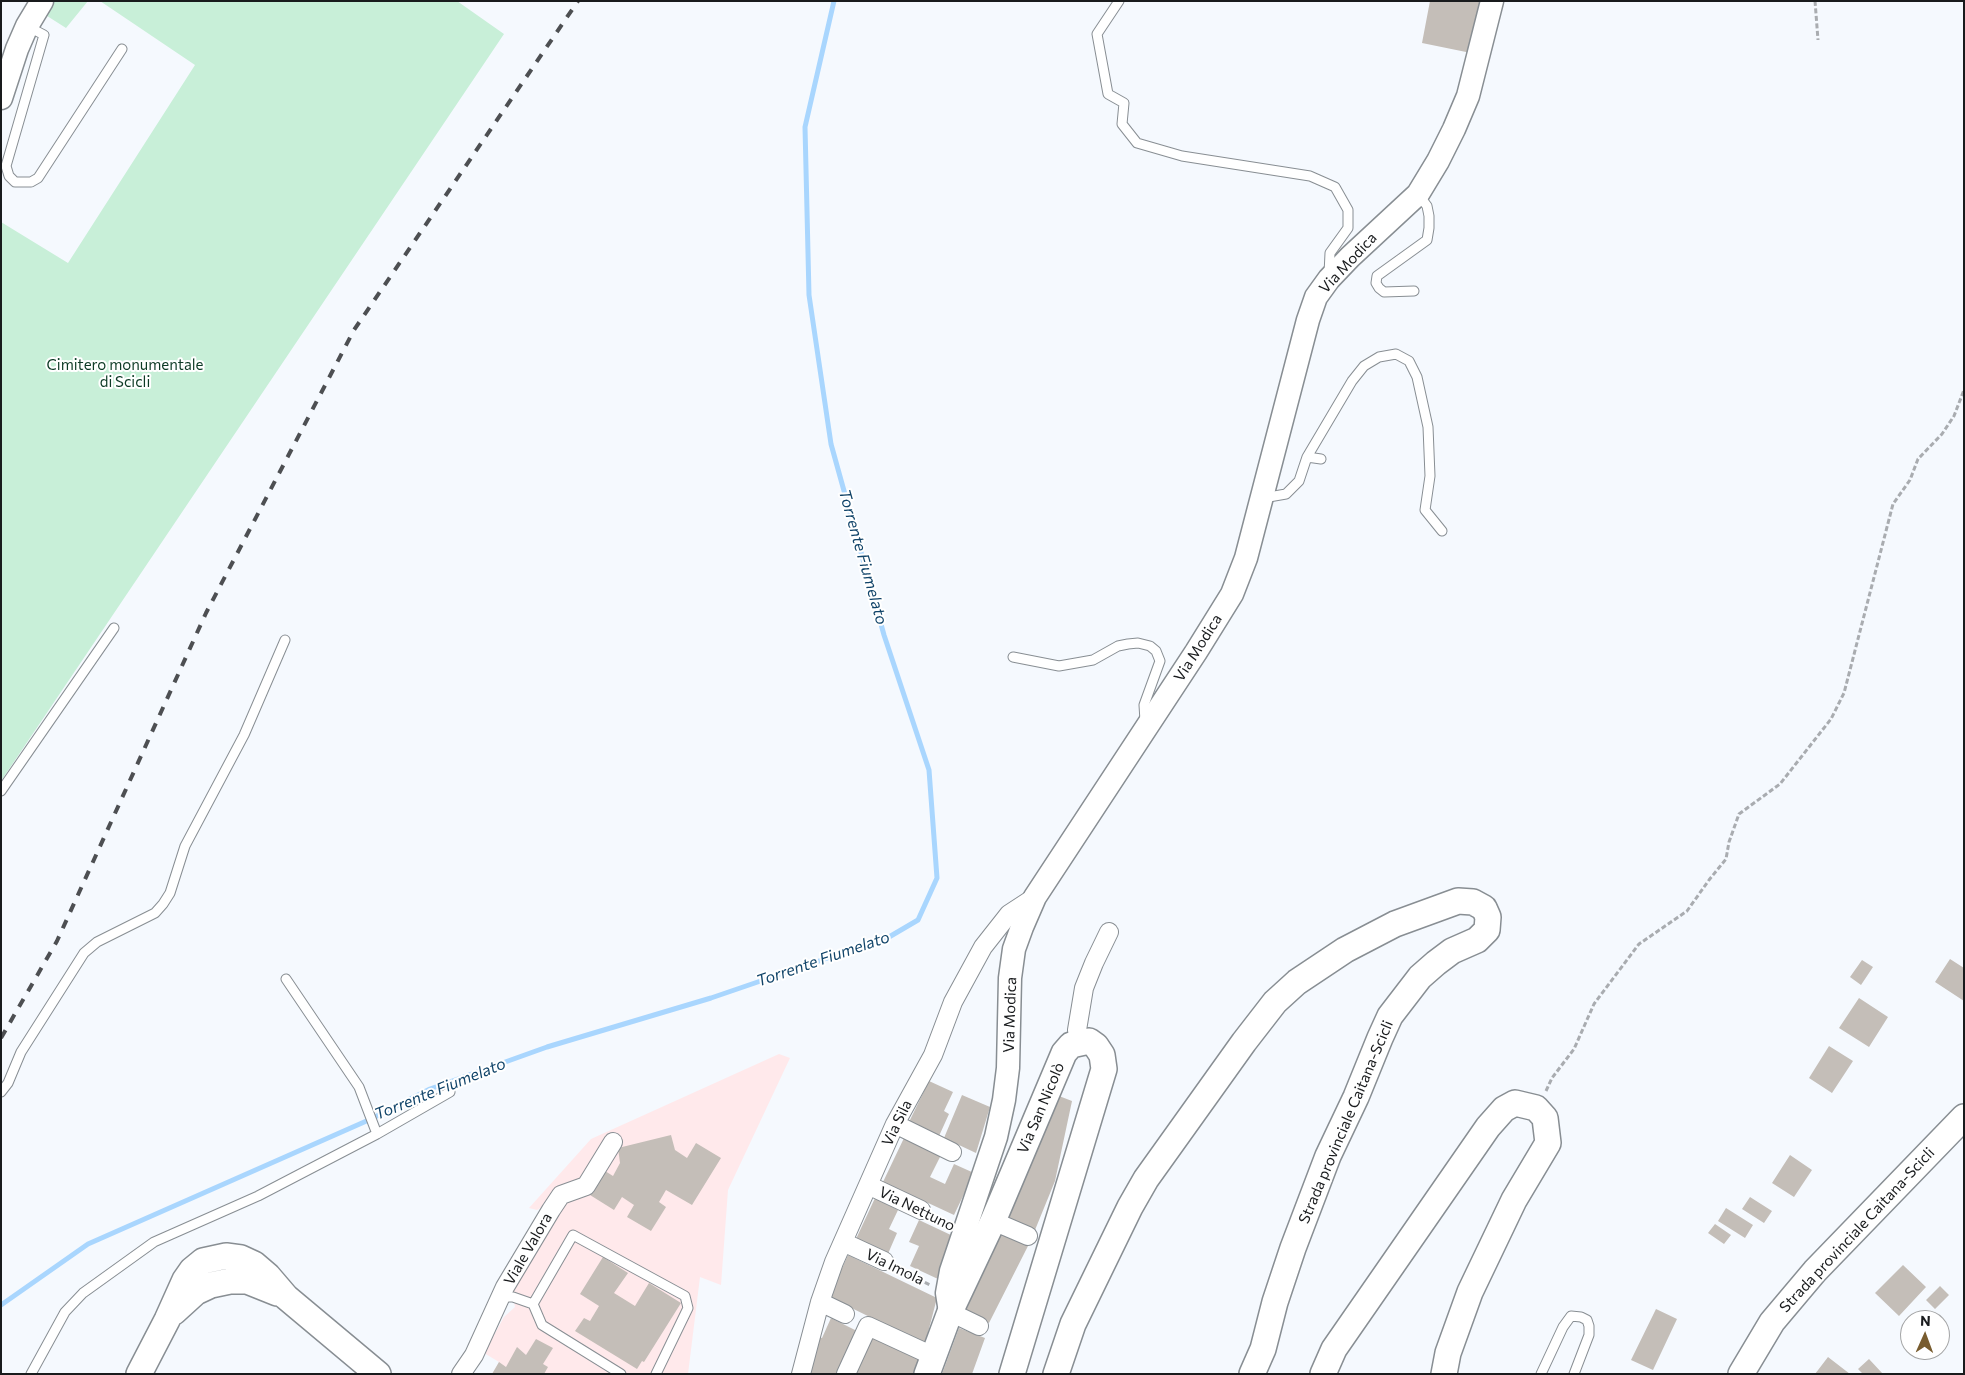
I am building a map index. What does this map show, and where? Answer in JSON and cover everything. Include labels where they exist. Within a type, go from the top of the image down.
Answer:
[{"type":"main road","name":"Strada provinciale Caitana-Scicli","points":[[1056,1374],[1077,1315],[1130,1207],[1146,1179],[1275,1002],[1297,982],[1345,950],[1394,924],[1458,901],[1473,902],[1484,908],[1488,917],[1487,930],[1477,940],[1452,951],[1436,963],[1405,994],[1390,1016],[1328,1156],[1293,1248],[1275,1302],[1263,1349],[1252,1374]]},
{"type":"main road","points":[[1012,1374],[1104,1069],[1102,1055],[1096,1046],[1089,1042],[1080,1042]]},
{"type":"main road","name":"Via San Nicolò","points":[[930,1365],[948,1302],[993,1221],[1064,1052],[1071,1045],[1080,1042]]},
{"type":"main road","points":[[1323,1374],[1334,1349],[1488,1127],[1504,1109],[1515,1103],[1536,1108],[1545,1118],[1548,1144],[1514,1200],[1470,1292],[1448,1353],[1444,1374]]},
{"type":"main road","name":"Strada provinciale Caitana-Scicli","points":[[1741,1374],[1772,1322],[1815,1271],[1964,1116]]},
{"type":"main road","points":[[140,1374],[167,1320],[196,1292],[211,1285],[230,1281],[247,1281],[262,1285],[286,1297],[378,1374]]},
{"type":"street","name":"Via Modica","points":[[948,1302],[951,1271],[996,1137],[1004,1100],[1008,1068],[1010,978],[1014,949],[1035,897],[1232,594],[1246,558],[1263,498],[1308,320],[1316,297],[1329,279],[1350,257],[1418,194],[1454,129],[1468,96],[1492,1]]},
{"type":"street","points":[[1,98],[24,65],[27,26],[40,4]]},
{"type":"street","name":"Via Sila","points":[[801,1374],[820,1302],[843,1242],[895,1124],[933,1055],[953,1002],[983,947],[1009,914],[1035,897]]},
{"type":"street","points":[[1080,1042],[1077,1030],[1084,988],[1109,932]]},
{"type":"street","points":[[895,1124],[952,1152]]},
{"type":"street","name":"Viale Valora","points":[[461,1374],[474,1355],[510,1278],[561,1195],[586,1186],[613,1142]]},
{"type":"street","name":"Via Nettuno","points":[[868,1185],[921,1210]]},
{"type":"street","points":[[993,1221],[1028,1236]]},
{"type":"street","name":"Via Imola","points":[[843,1242],[884,1262]]},
{"type":"street","points":[[820,1302],[845,1314]]},
{"type":"street","points":[[948,1302],[979,1326]]},
{"type":"street","points":[[846,1374],[868,1326],[930,1365]]},
{"type":"lane","points":[[1119,1],[1097,34],[1108,94],[1124,103],[1122,124],[1137,144],[1182,156],[1310,176],[1335,187],[1348,210],[1348,228],[1330,253],[1329,279]]},
{"type":"lane","points":[[24,65],[6,166],[9,176],[15,182],[23,183],[31,182],[38,178],[122,49]]},
{"type":"lane","points":[[1414,290],[1384,292],[1376,282],[1377,276],[1427,240],[1429,216],[1427,206],[1418,194]]},
{"type":"lane","points":[[1263,498],[1286,494],[1299,482],[1307,457],[1352,381],[1364,366],[1379,357],[1396,354],[1409,361],[1417,377],[1428,427],[1430,476],[1425,510],[1442,531]]},
{"type":"lane","points":[[1307,457],[1321,459]]},
{"type":"lane","points":[[1,791],[114,628]]},
{"type":"lane","points":[[1,1092],[8,1083],[21,1052],[84,953],[97,942],[155,913],[170,893],[185,846],[244,735],[286,640]]},
{"type":"lane","points":[[1013,657],[1059,666],[1093,660],[1118,646],[1138,643],[1150,646],[1156,651],[1160,661],[1144,705],[1146,729]]},
{"type":"lane","points":[[286,979],[359,1087],[377,1134]]},
{"type":"lane","points":[[31,1374],[65,1312],[83,1293],[154,1242],[258,1196],[377,1134],[450,1092]]},
{"type":"lane","points":[[533,1304],[573,1236],[685,1296],[688,1308],[656,1374]]},
{"type":"lane","points":[[501,1297],[513,1297],[533,1304],[542,1325],[622,1374]]},
{"type":"lane","points":[[1541,1374],[1563,1327],[1572,1316],[1581,1317],[1586,1320],[1589,1326],[1589,1335],[1574,1374]]},
{"type":"path","points":[[1815,1],[1818,40]]},
{"type":"path","points":[[1536,1108],[1552,1078],[1574,1049],[1594,1004],[1639,944],[1687,911],[1726,859],[1729,842],[1739,814],[1780,784],[1831,719],[1844,693],[1893,504],[1910,480],[1918,459],[1942,434],[1954,416],[1964,390]]},
{"type":"path","name":"Via Nettuno","points":[[921,1210],[965,1232]]},
{"type":"path","name":"Via Imola","points":[[884,1262],[948,1302]]},
{"type":"shaded area","points":[[779,1054],[790,1058],[728,1190],[721,1285],[700,1277],[688,1374],[492,1374],[499,1362],[484,1353],[504,1317],[515,1307],[512,1291],[557,1219],[557,1213],[544,1206],[537,1210],[529,1208],[591,1139]]},
{"type":"green space","points":[[55,1],[88,1],[66,28],[44,14]]},
{"type":"green space","name":"Cimitero monumentale di Scicli","points":[[100,1],[457,1],[504,34],[1,781],[1,222],[68,263],[195,65]]},
{"type":"building","points":[[1430,1],[1482,1],[1471,53],[1422,43]]},
{"type":"building","points":[[1950,959],[1964,968],[1964,1001],[1935,982]]},
{"type":"building","points":[[1862,960],[1873,967],[1861,985],[1850,977]]},
{"type":"building","points":[[1859,998],[1888,1017],[1869,1047],[1839,1028]]},
{"type":"building","points":[[1829,1046],[1853,1061],[1832,1093],[1809,1078]]},
{"type":"building","points":[[929,1081],[953,1092],[944,1111],[949,1114],[939,1136],[909,1122]]},
{"type":"building","points":[[962,1095],[990,1107],[976,1153],[944,1138]]},
{"type":"building","points":[[1059,1096],[1072,1101],[1055,1181],[1035,1230],[1007,1219]]},
{"type":"building","points":[[671,1135],[675,1150],[687,1158],[696,1143],[721,1158],[692,1205],[666,1190],[659,1202],[666,1207],[651,1231],[627,1217],[634,1205],[622,1197],[614,1210],[590,1195],[605,1171],[613,1176],[620,1163],[618,1148]]},
{"type":"building","points":[[904,1138],[941,1155],[930,1177],[945,1184],[954,1164],[974,1173],[954,1215],[883,1182]]},
{"type":"building","points":[[1790,1155],[1812,1170],[1794,1197],[1772,1183]]},
{"type":"building","points":[[1750,1197],[1772,1211],[1764,1223],[1742,1209]]},
{"type":"building","points":[[875,1198],[898,1210],[889,1229],[897,1233],[887,1256],[856,1239]]},
{"type":"building","points":[[1726,1208],[1753,1225],[1745,1238],[1718,1221]]},
{"type":"building","points":[[919,1220],[953,1236],[938,1279],[910,1266],[919,1246],[909,1242]]},
{"type":"building","points":[[1715,1224],[1731,1235],[1724,1244],[1708,1233]]},
{"type":"building","points":[[1001,1233],[1028,1246],[989,1323],[965,1312]]},
{"type":"building","points":[[848,1255],[937,1298],[925,1344],[829,1297]]},
{"type":"building","points":[[603,1257],[628,1273],[614,1293],[635,1306],[649,1283],[681,1303],[644,1362],[642,1361],[637,1369],[575,1331],[584,1318],[590,1321],[599,1306],[580,1294]]},
{"type":"building","points":[[1903,1265],[1926,1287],[1905,1310],[1900,1310],[1899,1316],[1875,1293]]},
{"type":"building","points":[[1940,1286],[1949,1295],[1935,1309],[1926,1300]]},
{"type":"building","points":[[1656,1309],[1677,1319],[1653,1370],[1631,1360]]},
{"type":"building","points":[[831,1318],[859,1332],[838,1374],[810,1374],[819,1337],[822,1338]]},
{"type":"building","points":[[959,1328],[985,1338],[972,1374],[942,1374]]},
{"type":"building","points":[[871,1336],[921,1360],[917,1374],[853,1374]]},
{"type":"building","points":[[536,1339],[553,1348],[543,1364],[548,1367],[544,1374],[492,1374],[499,1362],[506,1367],[517,1347],[526,1355]]},
{"type":"building","points":[[1828,1357],[1850,1374],[1815,1374]]},
{"type":"building","points":[[1869,1359],[1883,1374],[1863,1374],[1858,1369]]},
{"type":"waterway","name":"Torrente Fiumelato","points":[[1,1305],[88,1244],[371,1119],[430,1089],[547,1047],[711,998],[889,937],[918,920],[937,878],[929,770],[884,635],[831,444],[809,295],[805,127],[834,1]]},
{"type":"railway","points":[[1,1038],[57,941],[206,613],[354,330],[578,1]]}]
